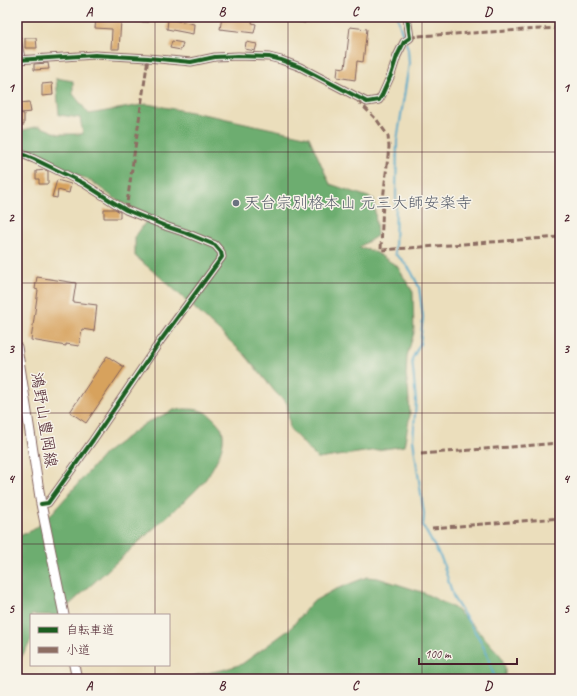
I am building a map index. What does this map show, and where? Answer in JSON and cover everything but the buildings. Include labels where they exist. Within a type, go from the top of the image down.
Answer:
[{"type":"main road","name":"鴻野山豊岡線","points":[[17,347],[41,504],[64,614]]},
{"type":"main road","points":[[74,666],[77,679]]},
{"type":"street","points":[[17,39],[19,59],[95,55],[191,62],[238,56],[269,57],[300,67],[367,102],[379,100],[404,42],[410,38],[408,17]]},
{"type":"street","points":[[17,152],[83,183],[126,210],[215,245],[221,252],[222,257],[161,340],[48,503],[41,504]]},
{"type":"street","points":[[17,413],[27,412]]},
{"type":"green space","points":[[56,78],[73,81],[73,94],[89,114],[147,104],[218,117],[309,137],[330,184],[374,199],[377,236],[359,247],[375,252],[397,266],[413,292],[414,333],[407,356],[406,375],[410,415],[404,446],[318,459],[290,429],[287,403],[276,393],[245,355],[166,282],[135,256],[135,237],[149,217],[114,198],[91,181],[17,149],[17,139],[20,131],[39,126],[59,134],[83,134],[80,118],[59,115]]},
{"type":"green space","points":[[184,409],[205,412],[221,427],[223,439],[221,451],[207,477],[193,493],[59,614],[30,614],[30,643],[22,656],[17,671],[17,537],[33,530],[53,512],[105,453],[146,423],[174,410]]},
{"type":"green space","points":[[367,577],[378,578],[422,592],[454,608],[471,623],[501,656],[505,667],[505,679],[177,679],[222,670],[242,664],[290,629],[312,602],[334,590]]},
{"type":"waterway","points":[[398,17],[405,39]]},
{"type":"waterway","points":[[406,43],[409,64],[397,141],[395,254],[411,271],[419,287],[423,317],[420,344],[412,359],[416,401],[413,440],[424,514],[423,526],[442,560],[454,599],[479,638],[487,654],[495,679]]},
{"type":"marked path","points":[[410,38],[417,36],[560,28]]},
{"type":"marked path","points":[[126,210],[148,58]]},
{"type":"marked path","points":[[358,101],[377,120],[388,136],[389,147],[383,200],[381,250],[560,237]]},
{"type":"marked path","points":[[421,454],[560,443]]},
{"type":"marked path","points":[[432,528],[560,518]]},
{"type":"cycle path","points":[[17,60],[95,55],[191,62],[215,57],[269,57],[300,67],[367,102],[379,100],[391,75],[397,56],[404,42],[410,38],[407,17]]},
{"type":"cycle path","points":[[17,152],[83,183],[126,210],[215,245],[221,252],[222,257],[161,340],[48,503],[41,504]]},
{"type":"place","name":"天台宗別格本山 元三大師安楽寺","points":[[236,203]]}]
